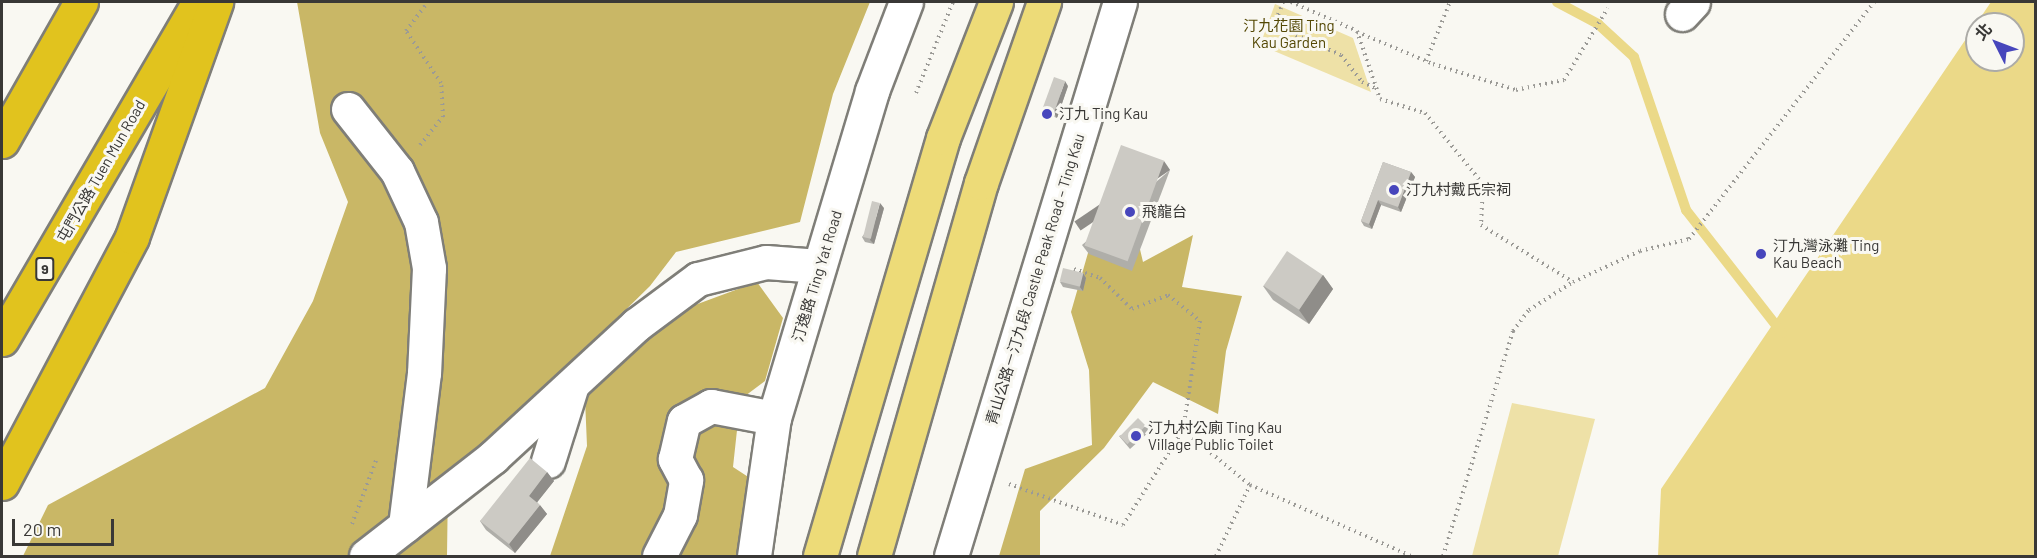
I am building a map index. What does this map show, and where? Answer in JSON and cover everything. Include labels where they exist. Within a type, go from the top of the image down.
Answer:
[{"type":"highway","points":[[2,141],[81,2]]},
{"type":"highway","name":"屯門公路 Tuen Mun Road","points":[[2,339],[199,2]]},
{"type":"highway","points":[[2,483],[132,237],[216,2]]},
{"type":"main road","points":[[820,556],[943,138],[996,2]]},
{"type":"main road","points":[[874,556],[981,183],[1044,2]]},
{"type":"street","name":"汀逸路 Ting Yat Road","points":[[754,556],[774,418],[819,266],[906,2]]},
{"type":"street","name":"青山公路－汀九段 Castle Peak Road – Ting Kau","points":[[951,556],[1120,2]]},
{"type":"street","points":[[348,109],[397,171],[421,222],[429,268],[424,373],[405,526]]},
{"type":"street","points":[[366,556],[494,457],[636,325],[698,279],[766,262],[819,266]]},
{"type":"street","points":[[548,461],[573,383]]},
{"type":"street","points":[[659,556],[680,514],[686,480],[675,459],[684,421],[711,406],[774,418]]},
{"type":"path","points":[[916,93],[953,2]]},
{"type":"path","points":[[1283,2],[1274,26],[1341,56],[1362,82],[1376,88]]},
{"type":"path","points":[[1291,2],[1425,61],[1516,90],[1564,80],[1608,8]]},
{"type":"path","points":[[1425,61],[1450,2]]},
{"type":"path","points":[[1443,556],[1512,331],[1529,310],[1573,282],[1640,251],[1689,239],[1707,223],[1874,2]]},
{"type":"path","points":[[1357,32],[1380,99],[1400,110],[1425,113],[1483,184],[1481,225],[1573,282]]},
{"type":"path","points":[[997,480],[1123,525],[1183,430],[1200,321],[1168,295],[1132,309],[1100,278],[1062,265]]},
{"type":"path","points":[[1183,430],[1250,485],[1411,556]]},
{"type":"path","points":[[1216,556],[1250,485]]},
{"type":"green space","name":"汀九花園 Ting Kau Garden","points":[[1275,4],[1353,38],[1371,92],[1260,45]]},
{"type":"green space","points":[[1512,403],[1595,419],[1558,556],[1472,556]]},
{"type":"shaded area","points":[[297,2],[870,2],[833,94],[800,222],[676,252],[650,286],[448,484],[447,556],[23,556],[48,505],[265,388],[313,301],[348,202],[320,133]]},
{"type":"shaded area","points":[[1991,2],[2035,2],[2035,556],[1658,556],[1661,489],[1965,40],[1965,72],[2025,72],[2025,12],[1984,12]]},
{"type":"shaded area","points":[[1122,173],[1143,262],[1193,235],[1182,287],[1242,296],[1226,351],[1218,414],[1153,382],[1104,448],[1040,511],[1040,556],[999,556],[1025,469],[1092,445],[1089,370],[1071,312],[1092,239]]},
{"type":"shaded area","points":[[757,282],[783,318],[765,381],[745,396],[738,421],[733,467],[759,484],[744,556],[550,556],[587,446],[585,399],[676,312]]},
{"type":"building","points":[[1054,77],[1065,81],[1054,113],[1042,109]]},
{"type":"building","name":"飛龍台","points":[[1121,145],[1164,161],[1128,261],[1084,246]]},
{"type":"building","name":"汀九村戴氏宗祠","points":[[1383,162],[1411,172],[1398,207],[1378,200],[1369,224],[1361,221]]},
{"type":"building","points":[[872,201],[880,203],[871,239],[863,237]]},
{"type":"building","points":[[1287,251],[1323,275],[1299,310],[1264,286]]},
{"type":"building","points":[[1063,268],[1083,273],[1080,287],[1060,282]]},
{"type":"building","points":[[1138,418],[1146,426],[1127,444],[1120,436]]},
{"type":"building","points":[[530,458],[547,472],[529,496],[540,505],[509,544],[480,521]]},
{"type":"waterway","points":[[1557,2],[1598,24],[1634,57],[1686,210],[1782,333]]},
{"type":"place","name":"汀九 Ting Kau","points":[[1047,114]]},
{"type":"place","name":"汀九村戴氏宗祠","points":[[1394,190]]},
{"type":"place","name":"飛龍台","points":[[1130,212]]},
{"type":"place","name":"汀九灣泳灘 Ting Kau Beach","points":[[1761,254]]},
{"type":"place","name":"汀九村公廁 Ting Kau Village Public Toilet","points":[[1136,436]]}]
